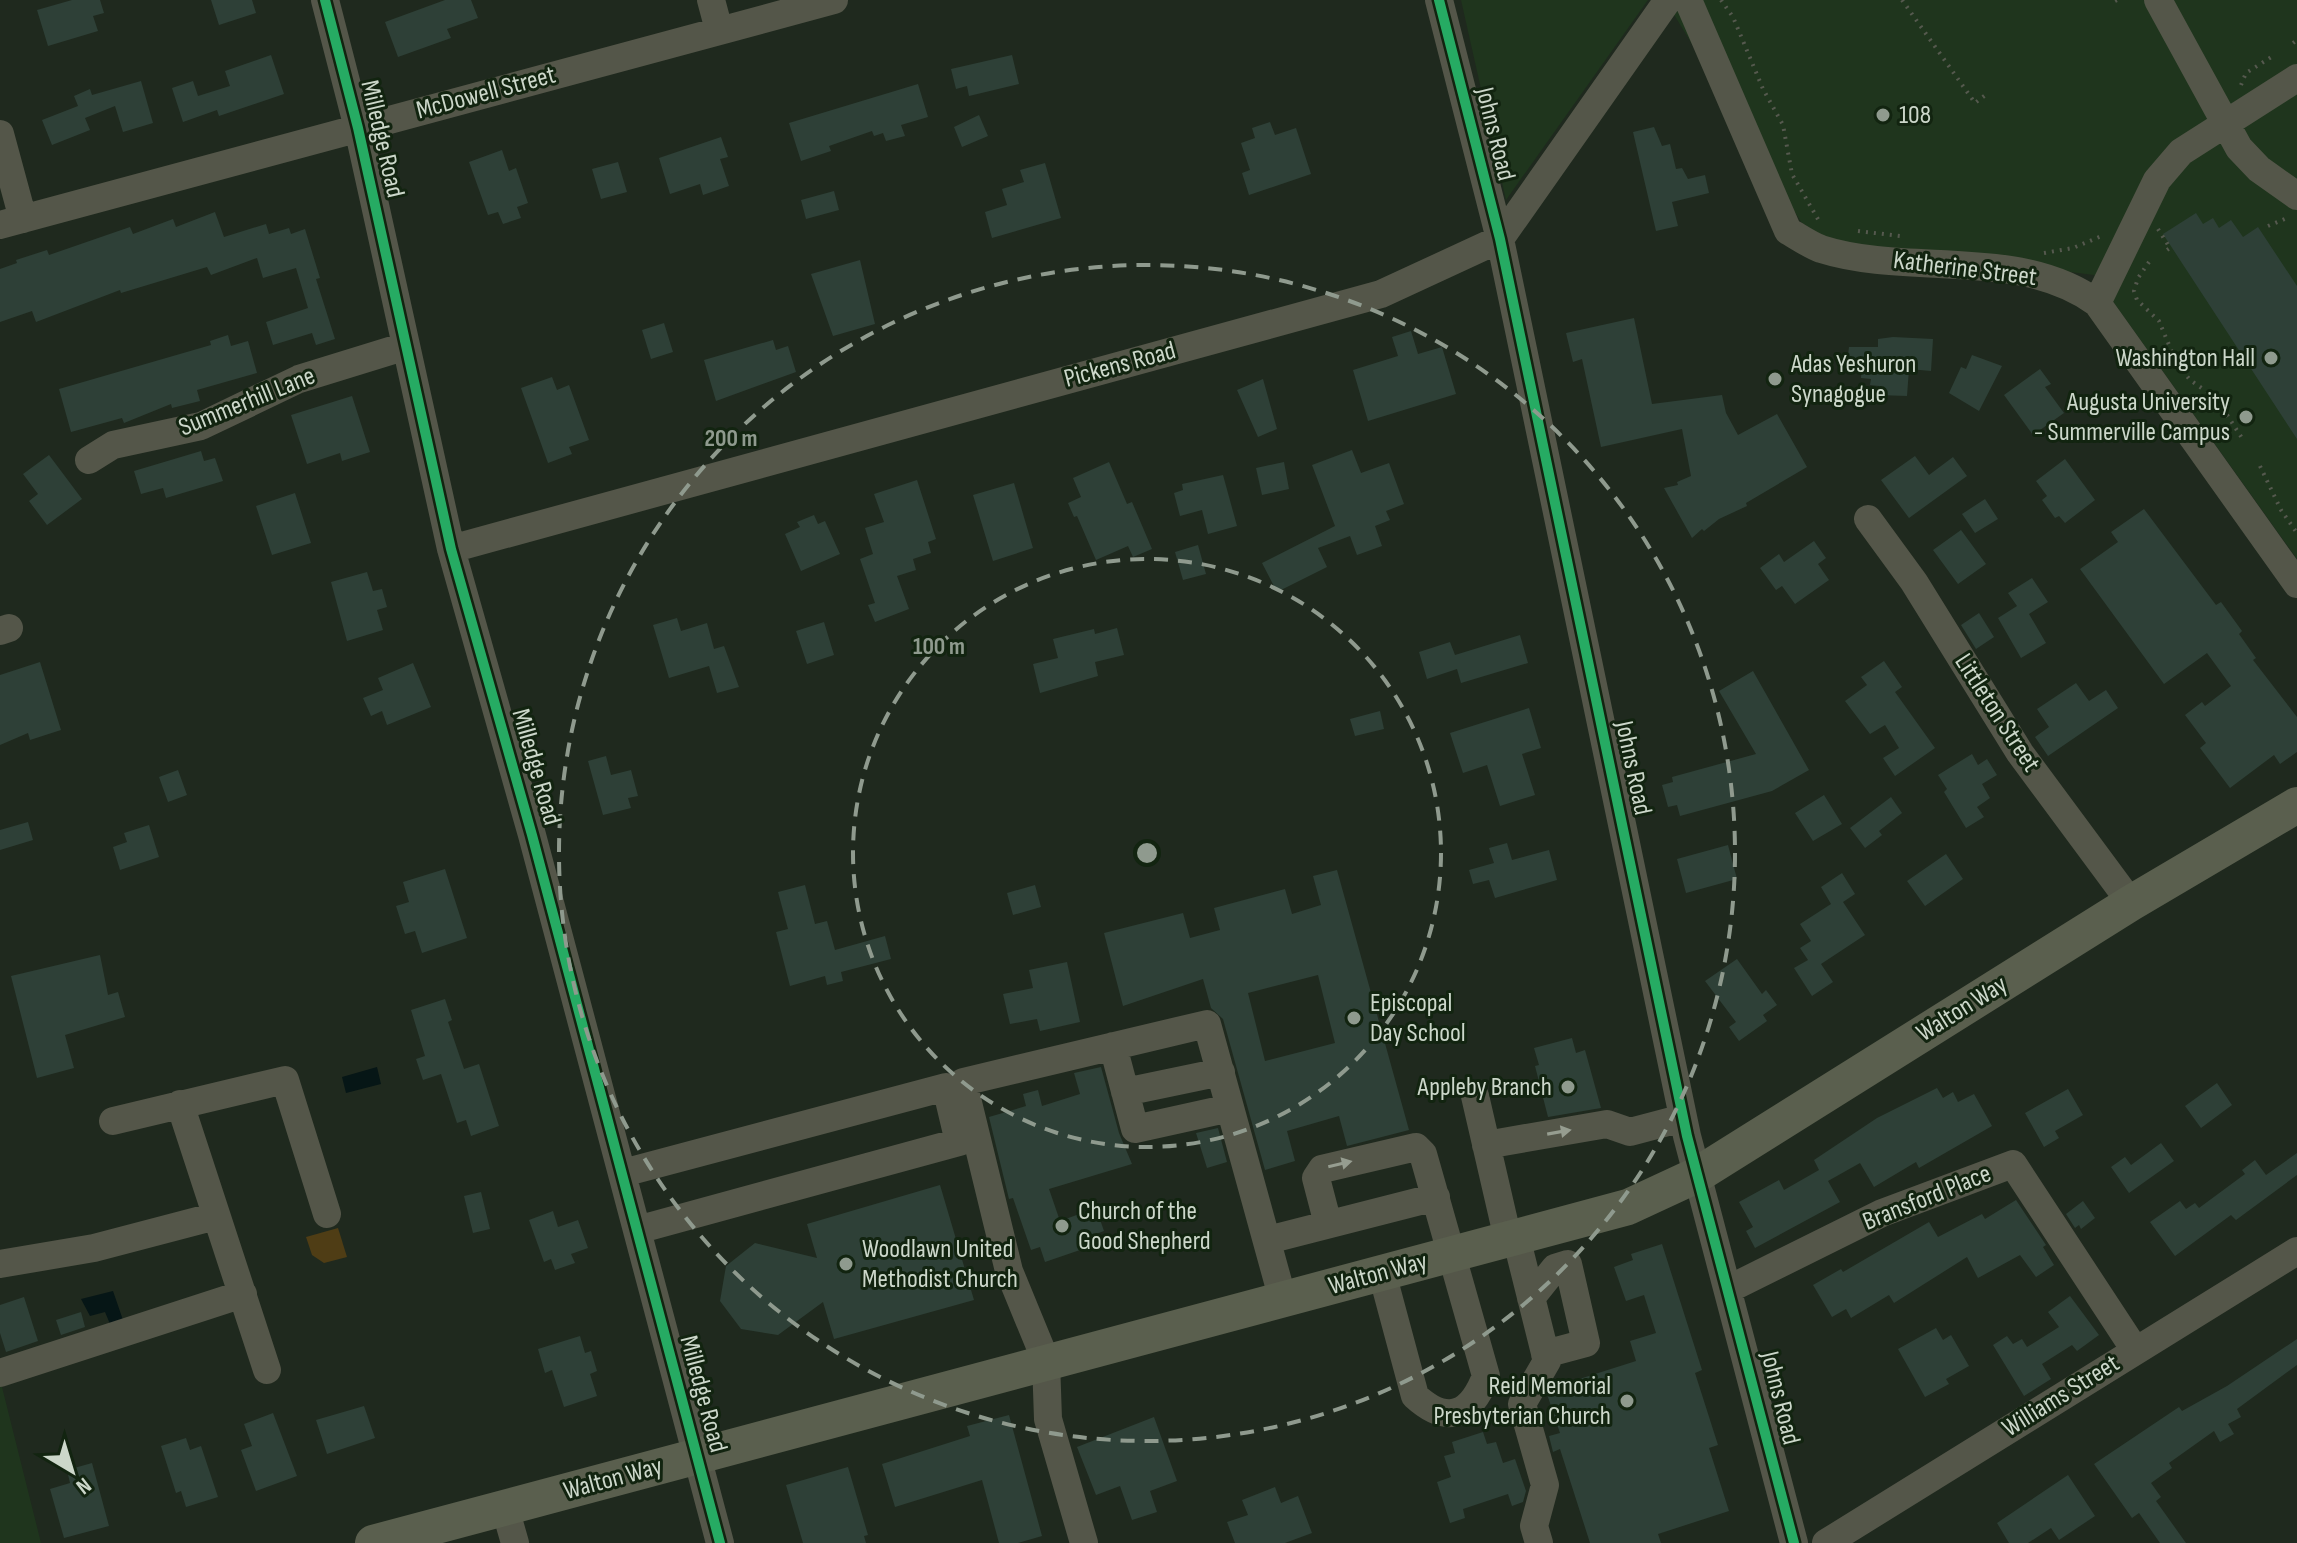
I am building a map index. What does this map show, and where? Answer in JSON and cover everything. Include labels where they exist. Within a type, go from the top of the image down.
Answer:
[{"type":"main road","name":"Walton Way","points":[[373,1543],[1628,1207],[1697,1175],[2131,903],[2297,805]]},
{"type":"street","name":"Milledge Road","points":[[325,0],[358,128],[451,549],[623,1173],[720,1543]]},
{"type":"street","points":[[711,0],[719,30]]},
{"type":"street","name":"McDowell Street","points":[[11,222],[834,0]]},
{"type":"street","name":"Johns Road","points":[[1439,0],[1500,239],[1683,1118],[1794,1543]]},
{"type":"street","points":[[1500,239],[1668,0]]},
{"type":"street","name":"Katherine Street","points":[[1688,0],[1788,231],[1819,248],[1858,256],[2017,272],[2054,280],[2097,303],[2297,584]]},
{"type":"street","points":[[2158,0],[2186,45],[2239,148],[2259,169],[2297,196]]},
{"type":"street","points":[[2097,303],[2157,180],[2181,152],[2296,81]]},
{"type":"street","points":[[0,134],[11,222]]},
{"type":"street","name":"Pickens Road","points":[[451,549],[1381,294],[1500,239]]},
{"type":"street","name":"Summerhill Lane","points":[[89,460],[113,445],[201,426],[299,379],[406,346]]},
{"type":"street","name":"Littleton Street","points":[[1868,519],[1914,582],[2020,753],[2131,903]]},
{"type":"street","points":[[623,1173],[955,1085],[1207,1024],[1283,1300]]},
{"type":"street","points":[[1113,1046],[1135,1129],[1230,1108]]},
{"type":"street","points":[[1125,1092],[1221,1072]]},
{"type":"street","points":[[113,1121],[285,1080],[327,1214]]},
{"type":"street","points":[[637,1230],[959,1142],[955,1085]]},
{"type":"street","points":[[955,1085],[1009,1271],[1046,1361],[1048,1419],[1084,1543]]},
{"type":"street","points":[[1475,1096],[1547,1361],[1522,1404],[1545,1485],[1534,1526],[1539,1543]]},
{"type":"street","points":[[180,1104],[267,1370]]},
{"type":"street","points":[[1486,1145],[1607,1124],[1630,1132],[1683,1118]]},
{"type":"street","points":[[1328,1224],[1316,1178],[1322,1169],[1416,1147],[1423,1154],[1486,1376],[1477,1399],[1463,1411],[1446,1415],[1428,1408],[1415,1396],[1382,1273]]},
{"type":"street","name":"Bransford Place","points":[[1729,1289],[1882,1213],[2013,1164],[2135,1350]]},
{"type":"street","points":[[1268,1240],[1436,1197]]},
{"type":"street","points":[[0,1264],[94,1248],[216,1216]]},
{"type":"street","name":"Williams Street","points":[[1826,1543],[2297,1251]]},
{"type":"street","points":[[1531,1298],[1555,1268],[1568,1264],[1586,1343],[1545,1354]]},
{"type":"street","points":[[0,1373],[243,1294]]},
{"type":"street","points":[[505,1508],[515,1543]]},
{"type":"path","points":[[1902,0],[1975,103],[1988,93]]},
{"type":"path","points":[[1724,1],[1783,125],[1792,174],[1808,207],[1824,225]]},
{"type":"path","points":[[2239,94],[2246,73],[2273,56]]},
{"type":"path","points":[[2268,226],[2282,218],[2297,221]]},
{"type":"path","points":[[2032,251],[2047,253],[2073,248],[2100,238],[2111,227]]},
{"type":"path","points":[[1845,230],[1907,237]]},
{"type":"path","points":[[2149,262],[2138,278],[2134,291],[2137,300],[2159,321],[2177,364],[2190,380],[2216,398],[2242,438]]},
{"type":"path","points":[[2260,466],[2281,510],[2297,533]]},
{"type":"shaded area","points":[[1461,0],[1648,0],[1506,200]]},
{"type":"shaded area","name":"Augusta University - Summerville Campus","points":[[1665,0],[2297,0],[2297,559],[2094,275],[1826,240],[1801,222]]},
{"type":"shaded area","points":[[377,1067],[381,1084],[346,1093],[342,1077]]},
{"type":"shaded area","points":[[338,1228],[347,1257],[324,1263],[312,1255],[306,1237]]},
{"type":"shaded area","points":[[113,1291],[123,1320],[110,1324],[105,1312],[90,1316],[81,1299]]},
{"type":"shaded area","points":[[0,1379],[41,1543],[0,1543]]},
{"type":"building","points":[[72,0],[100,0],[104,13],[93,16],[98,31],[48,46],[37,10]]},
{"type":"building","points":[[211,0],[252,0],[256,13],[219,25]]},
{"type":"building","points":[[445,0],[471,0],[478,18],[447,29],[451,38],[398,57],[385,22]]},
{"type":"building","points":[[271,55],[284,94],[219,116],[217,110],[183,122],[172,88],[193,81],[198,96],[230,86],[225,71]]},
{"type":"building","points":[[1012,55],[1019,84],[969,96],[967,86],[956,89],[951,69]]},
{"type":"building","points":[[141,81],[153,123],[123,132],[115,106],[85,118],[90,130],[52,145],[42,120],[78,106],[74,96],[90,89],[92,95]]},
{"type":"building","points":[[918,84],[928,117],[901,125],[905,136],[886,141],[883,133],[874,136],[872,131],[829,146],[831,151],[801,161],[789,123]]},
{"type":"building","points":[[979,115],[988,136],[962,147],[954,127]]},
{"type":"building","points":[[1270,122],[1275,135],[1296,128],[1311,174],[1249,195],[1242,173],[1250,170],[1241,143],[1255,138],[1252,128]]},
{"type":"building","points":[[1654,127],[1662,146],[1670,144],[1676,169],[1682,168],[1688,179],[1705,175],[1709,193],[1672,202],[1678,226],[1656,231],[1633,132]]},
{"type":"building","points":[[721,137],[728,157],[720,159],[729,186],[703,195],[700,184],[670,194],[659,158]]},
{"type":"building","points":[[502,150],[509,171],[516,168],[528,203],[517,207],[521,218],[503,224],[498,212],[488,215],[469,162]]},
{"type":"building","points":[[618,162],[627,192],[601,199],[592,169]]},
{"type":"building","points":[[1045,163],[1061,218],[992,238],[985,212],[1007,205],[1002,189],[1024,182],[1020,170]]},
{"type":"building","points":[[834,191],[839,210],[806,219],[801,200]]},
{"type":"building","points":[[215,212],[224,237],[266,224],[269,234],[289,228],[291,234],[305,229],[320,278],[316,279],[335,339],[316,345],[312,333],[273,345],[266,322],[308,308],[296,268],[263,278],[257,258],[211,275],[207,267],[121,293],[120,290],[36,322],[32,311],[0,322],[0,269],[17,263],[16,260],[47,250],[49,255],[130,227],[133,234],[173,219],[176,227]]},
{"type":"building","name":"Washington Hall","points":[[2196,213],[2203,224],[2213,218],[2219,228],[2231,220],[2243,237],[2258,227],[2297,286],[2297,439],[2163,234]]},
{"type":"building","points":[[860,260],[875,324],[833,336],[811,274]]},
{"type":"building","points":[[1634,318],[1652,404],[1722,395],[1726,413],[1738,435],[1777,414],[1807,467],[1746,503],[1747,506],[1719,519],[1704,531],[1702,529],[1692,538],[1664,488],[1678,485],[1677,482],[1691,476],[1682,429],[1601,447],[1582,359],[1573,362],[1566,333]]},
{"type":"building","points":[[664,323],[673,352],[651,359],[642,330]]},
{"type":"building","points":[[1411,331],[1418,354],[1442,347],[1456,394],[1368,421],[1353,370],[1398,356],[1392,337]]},
{"type":"building","points":[[228,335],[231,346],[248,341],[257,373],[197,390],[200,401],[172,408],[171,404],[124,423],[122,418],[71,432],[59,389],[211,345],[210,341]]},
{"type":"building","points":[[1878,339],[1933,339],[1931,371],[1909,369],[1907,396],[1878,395],[1879,386],[1870,385],[1871,379],[1861,378],[1862,364],[1847,363],[1849,347],[1878,347]]},
{"type":"building","points":[[773,340],[776,350],[788,346],[796,372],[716,401],[704,360]]},
{"type":"building","points":[[1972,355],[2002,366],[1979,411],[1949,393],[1961,367],[1966,369]]},
{"type":"building","points":[[2040,369],[2051,384],[2045,387],[2064,413],[2033,435],[2004,395]]},
{"type":"building","points":[[552,377],[557,390],[569,385],[589,440],[569,447],[572,454],[548,463],[521,388]]},
{"type":"building","points":[[1263,379],[1277,429],[1258,437],[1237,390]]},
{"type":"building","points":[[352,396],[370,452],[342,461],[340,453],[307,464],[291,415]]},
{"type":"building","points":[[1352,450],[1361,473],[1389,463],[1404,504],[1386,511],[1390,520],[1375,526],[1382,546],[1357,555],[1350,536],[1318,548],[1327,567],[1277,592],[1262,563],[1335,526],[1312,465]]},
{"type":"building","points":[[201,451],[204,461],[215,458],[223,481],[166,498],[163,488],[141,494],[134,471]]},
{"type":"building","points":[[49,455],[82,499],[47,525],[29,501],[38,494],[23,474]]},
{"type":"building","points":[[1915,456],[1929,475],[1953,457],[1967,476],[1909,518],[1881,480]]},
{"type":"building","points":[[2065,459],[2095,500],[2065,523],[2059,516],[2055,518],[2042,500],[2047,496],[2036,481]]},
{"type":"building","points":[[1109,462],[1127,504],[1132,502],[1152,549],[1133,557],[1128,546],[1096,560],[1068,503],[1081,497],[1073,478]]},
{"type":"building","points":[[1284,462],[1289,489],[1262,495],[1256,468]]},
{"type":"building","points":[[1223,475],[1237,526],[1208,534],[1202,510],[1180,516],[1174,493],[1183,490],[1182,484]]},
{"type":"building","points":[[917,480],[936,539],[928,542],[931,553],[913,559],[916,570],[897,576],[909,609],[875,622],[868,605],[875,603],[860,559],[873,554],[865,528],[884,522],[874,494]]},
{"type":"building","points":[[1014,483],[1033,548],[993,561],[973,495]]},
{"type":"building","points":[[295,493],[311,543],[272,555],[256,506]]},
{"type":"building","points":[[1985,499],[1998,519],[1975,533],[1962,514]]},
{"type":"building","points":[[2144,509],[2216,605],[2221,602],[2242,631],[2239,634],[2256,658],[2253,660],[2297,717],[2297,752],[2280,764],[2274,755],[2230,788],[2200,748],[2206,743],[2185,715],[2202,702],[2205,706],[2231,686],[2207,653],[2164,684],[2080,569],[2118,542],[2111,532]]},
{"type":"building","points":[[814,515],[818,524],[825,521],[840,554],[801,571],[785,534],[800,527],[797,522]]},
{"type":"building","points":[[1961,530],[1986,564],[1958,584],[1933,550]]},
{"type":"building","points":[[1814,541],[1826,558],[1818,564],[1829,580],[1795,604],[1782,586],[1776,590],[1760,568],[1779,554],[1784,562]]},
{"type":"building","points":[[1198,545],[1206,574],[1183,580],[1175,552]]},
{"type":"building","points":[[367,572],[373,591],[382,589],[387,607],[377,610],[383,630],[347,641],[331,582]]},
{"type":"building","points":[[2032,578],[2048,602],[2029,614],[2046,643],[2021,658],[1998,618],[2017,606],[2008,593]]},
{"type":"building","points":[[1979,613],[1994,637],[1976,649],[1961,625]]},
{"type":"building","points":[[677,618],[681,631],[707,623],[714,649],[724,646],[739,687],[717,693],[709,666],[669,678],[653,625]]},
{"type":"building","points":[[824,622],[834,655],[807,664],[796,631]]},
{"type":"building","points":[[1117,628],[1124,655],[1095,662],[1098,676],[1040,693],[1033,664],[1058,658],[1053,639],[1094,629],[1095,634]]},
{"type":"building","points":[[1520,635],[1528,663],[1461,683],[1457,669],[1427,679],[1419,652],[1450,642],[1455,655]]},
{"type":"building","points":[[1884,661],[1902,687],[1895,692],[1935,748],[1895,776],[1883,758],[1899,748],[1885,725],[1870,734],[1845,701],[1867,685],[1861,677]]},
{"type":"building","points":[[40,662],[61,730],[30,740],[28,733],[0,745],[0,675]]},
{"type":"building","points":[[413,663],[431,707],[387,725],[382,711],[371,716],[363,698],[383,690],[378,678]]},
{"type":"building","points":[[1753,671],[1809,770],[1772,791],[1680,816],[1677,805],[1668,807],[1662,785],[1673,782],[1672,777],[1756,754],[1719,691]]},
{"type":"building","points":[[2076,683],[2089,701],[2106,690],[2118,708],[2048,756],[2035,737],[2049,727],[2037,709]]},
{"type":"building","points":[[1529,708],[1541,748],[1522,754],[1535,795],[1500,806],[1487,765],[1463,773],[1450,733]]},
{"type":"building","points":[[1380,711],[1384,729],[1355,736],[1350,719]]},
{"type":"building","points":[[1972,754],[1978,765],[1987,759],[1997,775],[1982,784],[1990,798],[1977,807],[1984,817],[1966,828],[1944,792],[1947,789],[1938,775]]},
{"type":"building","points":[[606,756],[611,775],[631,770],[638,796],[628,798],[631,808],[603,815],[588,761]]},
{"type":"building","points":[[178,770],[187,795],[168,802],[159,777]]},
{"type":"building","points":[[1824,795],[1842,824],[1813,841],[1795,813]]},
{"type":"building","points":[[1891,797],[1902,813],[1879,831],[1882,835],[1865,848],[1850,828]]},
{"type":"building","points":[[28,822],[33,840],[0,850],[0,830]]},
{"type":"building","points":[[149,825],[159,857],[120,870],[113,847],[127,842],[124,833]]},
{"type":"building","points":[[1507,843],[1512,860],[1549,850],[1557,880],[1495,898],[1489,880],[1473,884],[1469,870],[1494,863],[1489,848]]},
{"type":"building","points":[[1728,845],[1737,879],[1686,893],[1677,859]]},
{"type":"building","points":[[1946,854],[1963,879],[1925,906],[1907,881]]},
{"type":"building","points":[[445,869],[467,938],[422,953],[415,931],[405,934],[396,906],[409,902],[403,882]]},
{"type":"building","name":"Episcopal Day School","points":[[1337,870],[1409,1130],[1347,1146],[1339,1116],[1287,1131],[1295,1161],[1265,1170],[1223,1019],[1211,1008],[1203,979],[1123,1006],[1104,933],[1183,913],[1190,938],[1220,930],[1214,908],[1285,889],[1292,914],[1321,905],[1313,876]],"holes":[[[1318,975],[1335,1043],[1265,1061],[1248,993]]]},
{"type":"building","points":[[1842,873],[1855,894],[1843,902],[1865,935],[1821,964],[1833,982],[1812,996],[1794,968],[1808,960],[1800,948],[1811,941],[1800,924],[1831,904],[1821,887]]},
{"type":"building","points":[[805,885],[815,924],[827,921],[835,950],[885,936],[891,959],[841,972],[843,981],[827,985],[825,976],[790,986],[776,932],[788,929],[778,892]]},
{"type":"building","points":[[1035,885],[1041,907],[1013,915],[1007,893]]},
{"type":"building","points":[[100,955],[108,995],[118,992],[125,1017],[65,1035],[74,1068],[37,1078],[11,976]]},
{"type":"building","points":[[1737,959],[1762,994],[1766,990],[1777,1005],[1763,1015],[1767,1021],[1739,1041],[1729,1027],[1736,1022],[1705,981]]},
{"type":"building","points":[[1067,962],[1080,1022],[1040,1031],[1037,1019],[1010,1024],[1003,994],[1033,988],[1029,970]]},
{"type":"building","points":[[445,999],[452,1020],[448,1022],[464,1069],[479,1064],[499,1126],[471,1136],[466,1120],[457,1123],[441,1074],[423,1080],[416,1059],[425,1056],[411,1010]]},
{"type":"building","name":"Appleby Branch","points":[[1572,1038],[1576,1053],[1585,1050],[1601,1108],[1548,1117],[1535,1066],[1539,1065],[1534,1048]]},
{"type":"building","points":[[1101,1067],[1119,1133],[1132,1164],[1049,1189],[1060,1221],[1096,1208],[1104,1231],[1077,1241],[1080,1250],[1045,1262],[1040,1247],[1031,1250],[1013,1198],[1009,1199],[989,1117],[1026,1106],[1023,1094],[1038,1090],[1042,1106],[1080,1094],[1074,1073]]},
{"type":"building","points":[[2217,1083],[2232,1105],[2201,1128],[2185,1106]]},
{"type":"building","points":[[1937,1088],[1943,1098],[1953,1092],[1958,1102],[1974,1094],[1992,1126],[1919,1168],[1916,1162],[1874,1187],[1860,1163],[1828,1181],[1840,1202],[1755,1248],[1746,1231],[1753,1227],[1739,1202],[1779,1180],[1784,1190],[1819,1170],[1814,1160],[1877,1118]]},
{"type":"building","points":[[2068,1089],[2083,1115],[2055,1131],[2059,1138],[2044,1147],[2025,1113]]},
{"type":"building","points":[[1218,1128],[1227,1162],[1207,1168],[1196,1133]]},
{"type":"building","points":[[2161,1143],[2174,1161],[2129,1193],[2111,1167],[2125,1157],[2131,1165]]},
{"type":"building","points":[[2297,1153],[2297,1175],[2236,1220],[2231,1215],[2175,1256],[2150,1222],[2180,1201],[2186,1209],[2195,1203],[2199,1208],[2245,1174],[2242,1170],[2255,1160],[2266,1175]]},
{"type":"building","name":"Woodlawn United Methodist Church","points":[[940,1185],[974,1300],[834,1339],[823,1302],[778,1335],[741,1329],[720,1301],[726,1266],[755,1243],[817,1258],[807,1224]]},
{"type":"building","points":[[481,1192],[490,1229],[473,1233],[464,1196]]},
{"type":"building","points":[[2016,1200],[2046,1245],[2043,1247],[2054,1265],[2036,1277],[2020,1255],[1978,1278],[1967,1257],[1894,1303],[1889,1295],[1851,1318],[1846,1309],[1832,1317],[1813,1285],[1841,1269],[1843,1272],[1929,1222],[1938,1237],[1982,1214],[1985,1219]]},
{"type":"building","points":[[2083,1201],[2095,1218],[2081,1229],[2079,1225],[2075,1228],[2066,1214]]},
{"type":"building","points":[[553,1211],[558,1227],[578,1220],[588,1248],[571,1254],[575,1263],[555,1270],[551,1259],[544,1262],[529,1220]]},
{"type":"building","name":"Reid Memorial Presbyterian Church","points":[[1662,1244],[1702,1370],[1695,1373],[1718,1445],[1709,1448],[1729,1511],[1658,1534],[1661,1543],[1590,1543],[1560,1449],[1553,1452],[1549,1436],[1560,1433],[1547,1394],[1551,1388],[1636,1361],[1630,1341],[1656,1333],[1644,1295],[1626,1301],[1614,1267],[1633,1260],[1631,1254]]},
{"type":"building","points":[[2070,1296],[2099,1335],[2077,1351],[2072,1345],[2042,1364],[2051,1379],[2024,1396],[1993,1345],[2007,1336],[2013,1344],[2022,1339],[2027,1347],[2059,1327],[2048,1312]]},
{"type":"building","points":[[24,1297],[38,1341],[6,1352],[0,1333],[0,1305]]},
{"type":"building","points":[[81,1312],[85,1327],[61,1335],[56,1320]]},
{"type":"building","points":[[1936,1328],[1943,1340],[1951,1335],[1969,1366],[1946,1379],[1949,1384],[1925,1397],[1898,1349]]},
{"type":"building","points":[[580,1336],[585,1353],[591,1351],[597,1371],[590,1374],[597,1396],[564,1407],[552,1370],[545,1373],[538,1349]]},
{"type":"building","points":[[2297,1339],[2297,1365],[2237,1409],[2241,1417],[2228,1424],[2234,1434],[2220,1442],[2214,1431],[2169,1463],[2172,1468],[2151,1483],[2161,1497],[2156,1501],[2186,1543],[2160,1543],[2139,1513],[2132,1518],[2094,1464],[2179,1407],[2182,1411],[2227,1386]]},
{"type":"building","points":[[364,1406],[375,1438],[327,1454],[316,1420]]},
{"type":"building","points":[[273,1413],[297,1476],[256,1491],[241,1450],[252,1446],[244,1424]]},
{"type":"building","points":[[1009,1415],[1042,1536],[1018,1543],[999,1543],[982,1480],[895,1507],[882,1464],[970,1436],[967,1426]]},
{"type":"building","points":[[1154,1417],[1177,1481],[1150,1491],[1157,1512],[1132,1520],[1120,1486],[1096,1495],[1077,1447]]},
{"type":"building","points":[[1483,1432],[1487,1444],[1496,1442],[1503,1463],[1515,1459],[1526,1491],[1523,1502],[1512,1506],[1508,1494],[1463,1509],[1465,1518],[1450,1523],[1437,1482],[1451,1477],[1444,1456],[1455,1453],[1452,1442]]},
{"type":"building","points":[[186,1438],[190,1450],[201,1446],[218,1497],[186,1507],[181,1491],[176,1493],[161,1446]]},
{"type":"building","points":[[92,1463],[109,1526],[64,1538],[50,1489],[70,1483],[67,1470]]},
{"type":"building","points":[[848,1467],[868,1535],[864,1536],[866,1543],[803,1543],[786,1485]]},
{"type":"building","points":[[2068,1475],[2095,1516],[2059,1540],[2051,1528],[2028,1543],[2009,1543],[1997,1523]]},
{"type":"building","points":[[1275,1487],[1281,1503],[1298,1496],[1312,1533],[1285,1543],[1235,1543],[1227,1522],[1248,1515],[1242,1500]]},
{"type":"cycle path","points":[[325,0],[358,128],[451,549],[532,835],[720,1543]]},
{"type":"cycle path","points":[[1439,0],[1500,239],[1687,1136],[1794,1543]]},
{"type":"place","name":"108","points":[[1883,115]]},
{"type":"place","name":"Washington Hall","points":[[2271,358]]},
{"type":"place","name":"Adas Yeshuron Synagogue","points":[[1775,379]]},
{"type":"place","name":"Augusta University - Summerville Campus","points":[[2246,417]]},
{"type":"place","name":"Episcopal Day School","points":[[1354,1018]]},
{"type":"place","name":"Appleby Branch","points":[[1568,1087]]},
{"type":"place","name":"Church of the Good Shepherd","points":[[1062,1226]]},
{"type":"place","name":"Woodlawn United Methodist Church","points":[[846,1264]]},
{"type":"place","name":"Reid Memorial Presbyterian Church","points":[[1627,1401]]}]
